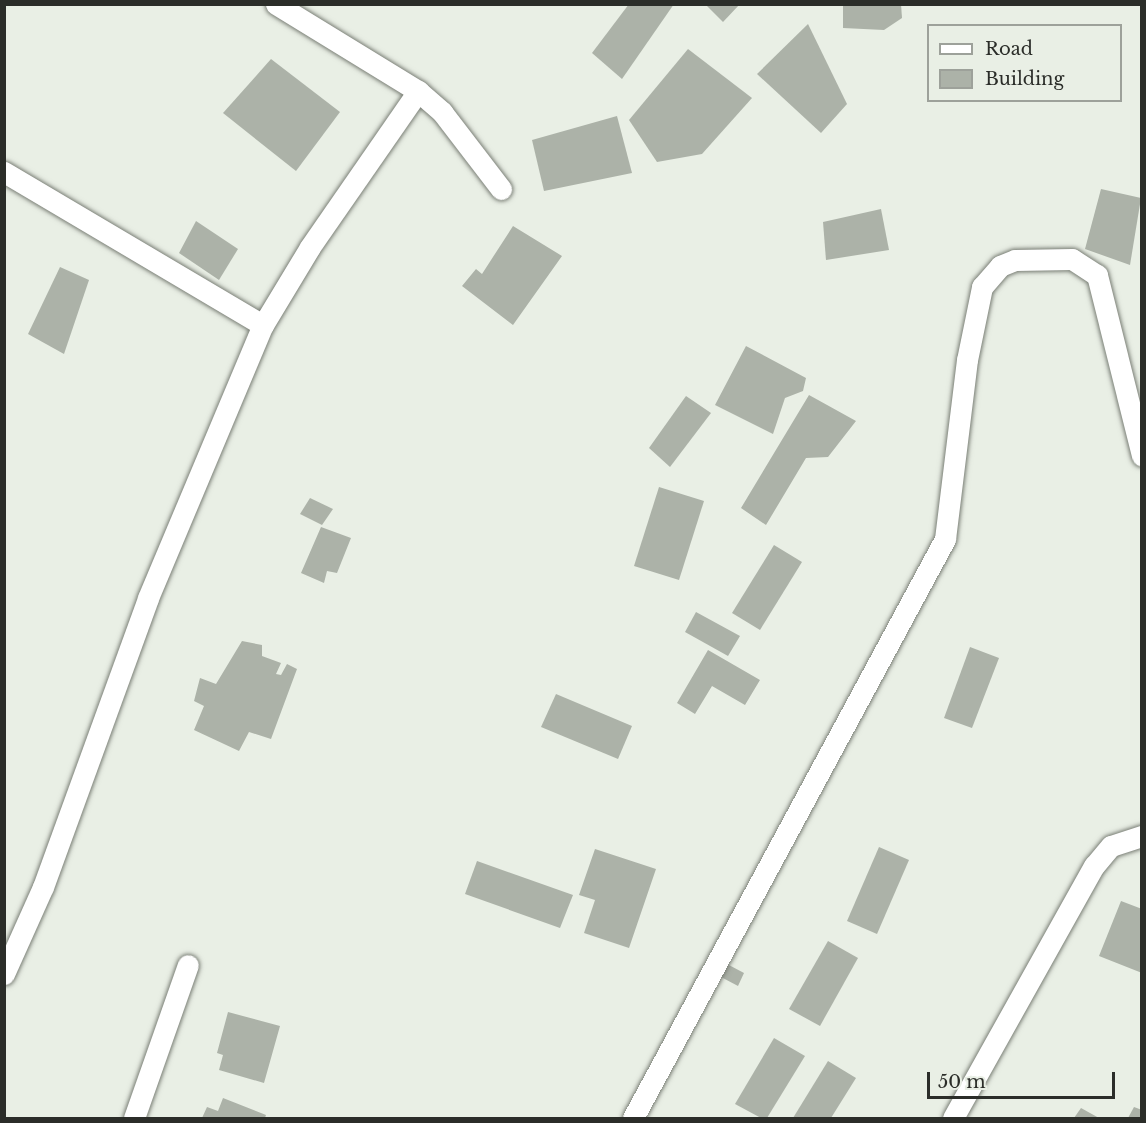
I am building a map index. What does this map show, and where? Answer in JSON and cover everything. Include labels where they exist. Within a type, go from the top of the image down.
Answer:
[{"type":"street","points":[[280,6],[418,91],[442,112],[501,189]]},
{"type":"street","points":[[4,974],[47,877],[148,598],[263,325],[418,91]]},
{"type":"street","points":[[4,172],[263,325]]},
{"type":"street","points":[[633,1119],[945,539],[967,360],[982,287],[1000,266],[1014,260],[1072,259],[1097,275],[1142,455]]},
{"type":"street","points":[[953,1119],[1094,866],[1111,846],[1142,836]]},
{"type":"street","points":[[134,1119],[188,965]]},
{"type":"building","points":[[629,4],[674,4],[622,79],[592,53]]},
{"type":"building","points":[[705,4],[740,4],[723,22]]},
{"type":"building","points":[[843,4],[901,4],[902,18],[884,30],[843,28]]},
{"type":"building","points":[[808,24],[847,104],[821,133],[757,74]]},
{"type":"building","points":[[688,49],[752,98],[702,154],[657,162],[629,120]]},
{"type":"building","points":[[271,59],[340,112],[296,171],[223,113]]},
{"type":"building","points":[[617,116],[632,173],[544,191],[532,140]]},
{"type":"building","points":[[1101,189],[1141,198],[1130,265],[1085,249]]},
{"type":"building","points":[[881,209],[889,250],[826,260],[823,222]]},
{"type":"building","points":[[196,221],[238,249],[219,280],[179,253]]},
{"type":"building","points":[[513,226],[562,256],[513,325],[462,286],[476,269],[482,274]]},
{"type":"building","points":[[60,267],[89,280],[64,354],[28,334]]},
{"type":"building","points":[[746,346],[806,378],[803,391],[785,398],[773,434],[715,405]]},
{"type":"building","points":[[809,395],[856,421],[828,457],[806,458],[766,525],[741,508]]},
{"type":"building","points":[[686,396],[711,413],[670,467],[649,448]]},
{"type":"building","points":[[659,487],[704,501],[679,580],[634,566]]},
{"type":"building","points":[[310,498],[333,509],[322,525],[300,514]]},
{"type":"building","points":[[321,527],[351,538],[337,573],[327,571],[324,583],[301,573]]},
{"type":"building","points":[[774,545],[802,562],[760,630],[732,613]]},
{"type":"building","points":[[696,612],[740,636],[728,656],[685,632]]},
{"type":"building","points":[[242,641],[262,645],[262,656],[281,663],[276,674],[281,675],[287,664],[297,669],[271,739],[249,732],[239,751],[194,730],[204,706],[194,701],[200,678],[216,684]]},
{"type":"building","points":[[970,647],[999,658],[972,728],[944,718]]},
{"type":"building","points":[[708,650],[760,680],[745,705],[712,686],[695,714],[677,703]]},
{"type":"building","points":[[556,694],[632,726],[618,759],[541,727]]},
{"type":"building","points":[[879,847],[909,860],[877,934],[847,921]]},
{"type":"building","points":[[595,849],[656,869],[629,948],[584,933],[595,900],[579,895]]},
{"type":"building","points":[[477,861],[573,895],[560,928],[465,894]]},
{"type":"building","points":[[1121,901],[1142,909],[1142,973],[1099,956]]},
{"type":"building","points":[[828,941],[858,958],[820,1026],[789,1009]]},
{"type":"building","points":[[727,964],[744,973],[738,986],[721,977]]},
{"type":"building","points":[[228,1012],[280,1026],[264,1083],[219,1070],[223,1055],[217,1053]]},
{"type":"building","points":[[774,1038],[805,1056],[767,1118],[761,1118],[735,1104]]},
{"type":"building","points":[[828,1061],[856,1078],[831,1118],[793,1118]]},
{"type":"building","points":[[223,1098],[266,1115],[265,1118],[202,1118],[207,1107],[218,1111]]},
{"type":"building","points":[[1134,1107],[1142,1110],[1142,1118],[1128,1118]]},
{"type":"building","points":[[1081,1108],[1099,1118],[1074,1118]]}]
